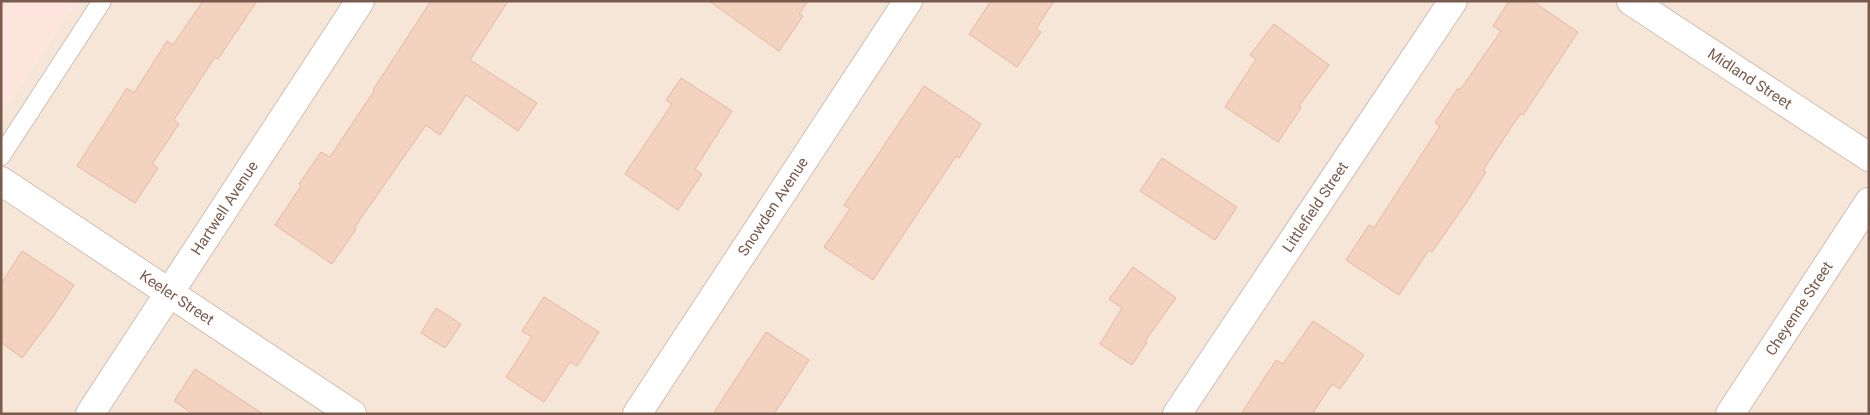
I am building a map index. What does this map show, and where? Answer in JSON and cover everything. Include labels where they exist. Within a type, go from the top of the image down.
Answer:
[{"type":"street","name":"Hartwell Avenue","points":[[90,414],[360,1]]},
{"type":"street","name":"Snowden Avenue","points":[[637,414],[908,1]]},
{"type":"street","name":"Littlefield Street","points":[[1177,414],[1453,1]]},
{"type":"street","name":"Midland Street","points":[[1631,1],[1869,157]]},
{"type":"street","name":"Keeler Street","points":[[1,181],[352,414]]},
{"type":"street","name":"Cheyenne Street","points":[[1730,414],[1869,202]]},
{"type":"lane","points":[[1,156],[102,1]]},
{"type":"shaded area","points":[[1,1],[77,1],[1,116]]},
{"type":"shaded area","points":[[77,1],[1869,1],[1869,414],[1,414],[1,116]]},
{"type":"building","points":[[203,1],[257,1],[218,59],[215,57],[174,120],[179,124],[152,164],[158,168],[135,203],[77,166],[127,88],[134,93],[167,41],[173,45]]},
{"type":"building","points":[[431,1],[508,1],[470,60],[537,103],[518,131],[466,95],[440,135],[426,125],[354,228],[356,229],[332,264],[275,225],[301,186],[299,184],[321,152],[330,157]]},
{"type":"building","points":[[709,1],[808,1],[799,14],[803,16],[779,51]]},
{"type":"building","points":[[991,1],[1054,1],[1036,29],[1041,32],[1017,67],[969,34]]},
{"type":"building","points":[[1509,1],[1532,1],[1578,32],[1523,115],[1520,114],[1483,170],[1486,172],[1464,206],[1432,252],[1429,250],[1399,295],[1346,260],[1369,225],[1374,228],[1440,126],[1435,123],[1458,88],[1460,90],[1501,31],[1493,26]]},
{"type":"building","points":[[1274,24],[1329,65],[1299,106],[1301,108],[1278,142],[1225,107],[1256,59],[1250,55]]},
{"type":"building","points":[[681,78],[732,111],[695,169],[702,174],[678,210],[625,174],[672,104],[666,100]]},
{"type":"building","points":[[924,86],[981,124],[959,158],[956,156],[873,280],[824,247],[850,209],[844,205]]},
{"type":"building","points":[[1162,158],[1237,207],[1215,240],[1140,191]]},
{"type":"building","points":[[22,251],[74,285],[22,358],[1,342],[1,284]]},
{"type":"building","points":[[1133,267],[1176,298],[1145,341],[1147,342],[1132,365],[1100,344],[1122,308],[1109,299]]},
{"type":"building","points":[[544,297],[599,332],[577,366],[570,362],[544,402],[506,377],[532,337],[522,331]]},
{"type":"building","points":[[436,308],[461,324],[445,348],[421,333]]},
{"type":"building","points":[[1313,321],[1364,355],[1340,389],[1332,384],[1312,414],[1241,414],[1276,360],[1283,364]]},
{"type":"building","points":[[766,332],[809,360],[774,414],[713,414]]},
{"type":"building","points":[[195,369],[263,414],[193,414],[174,401]]}]
